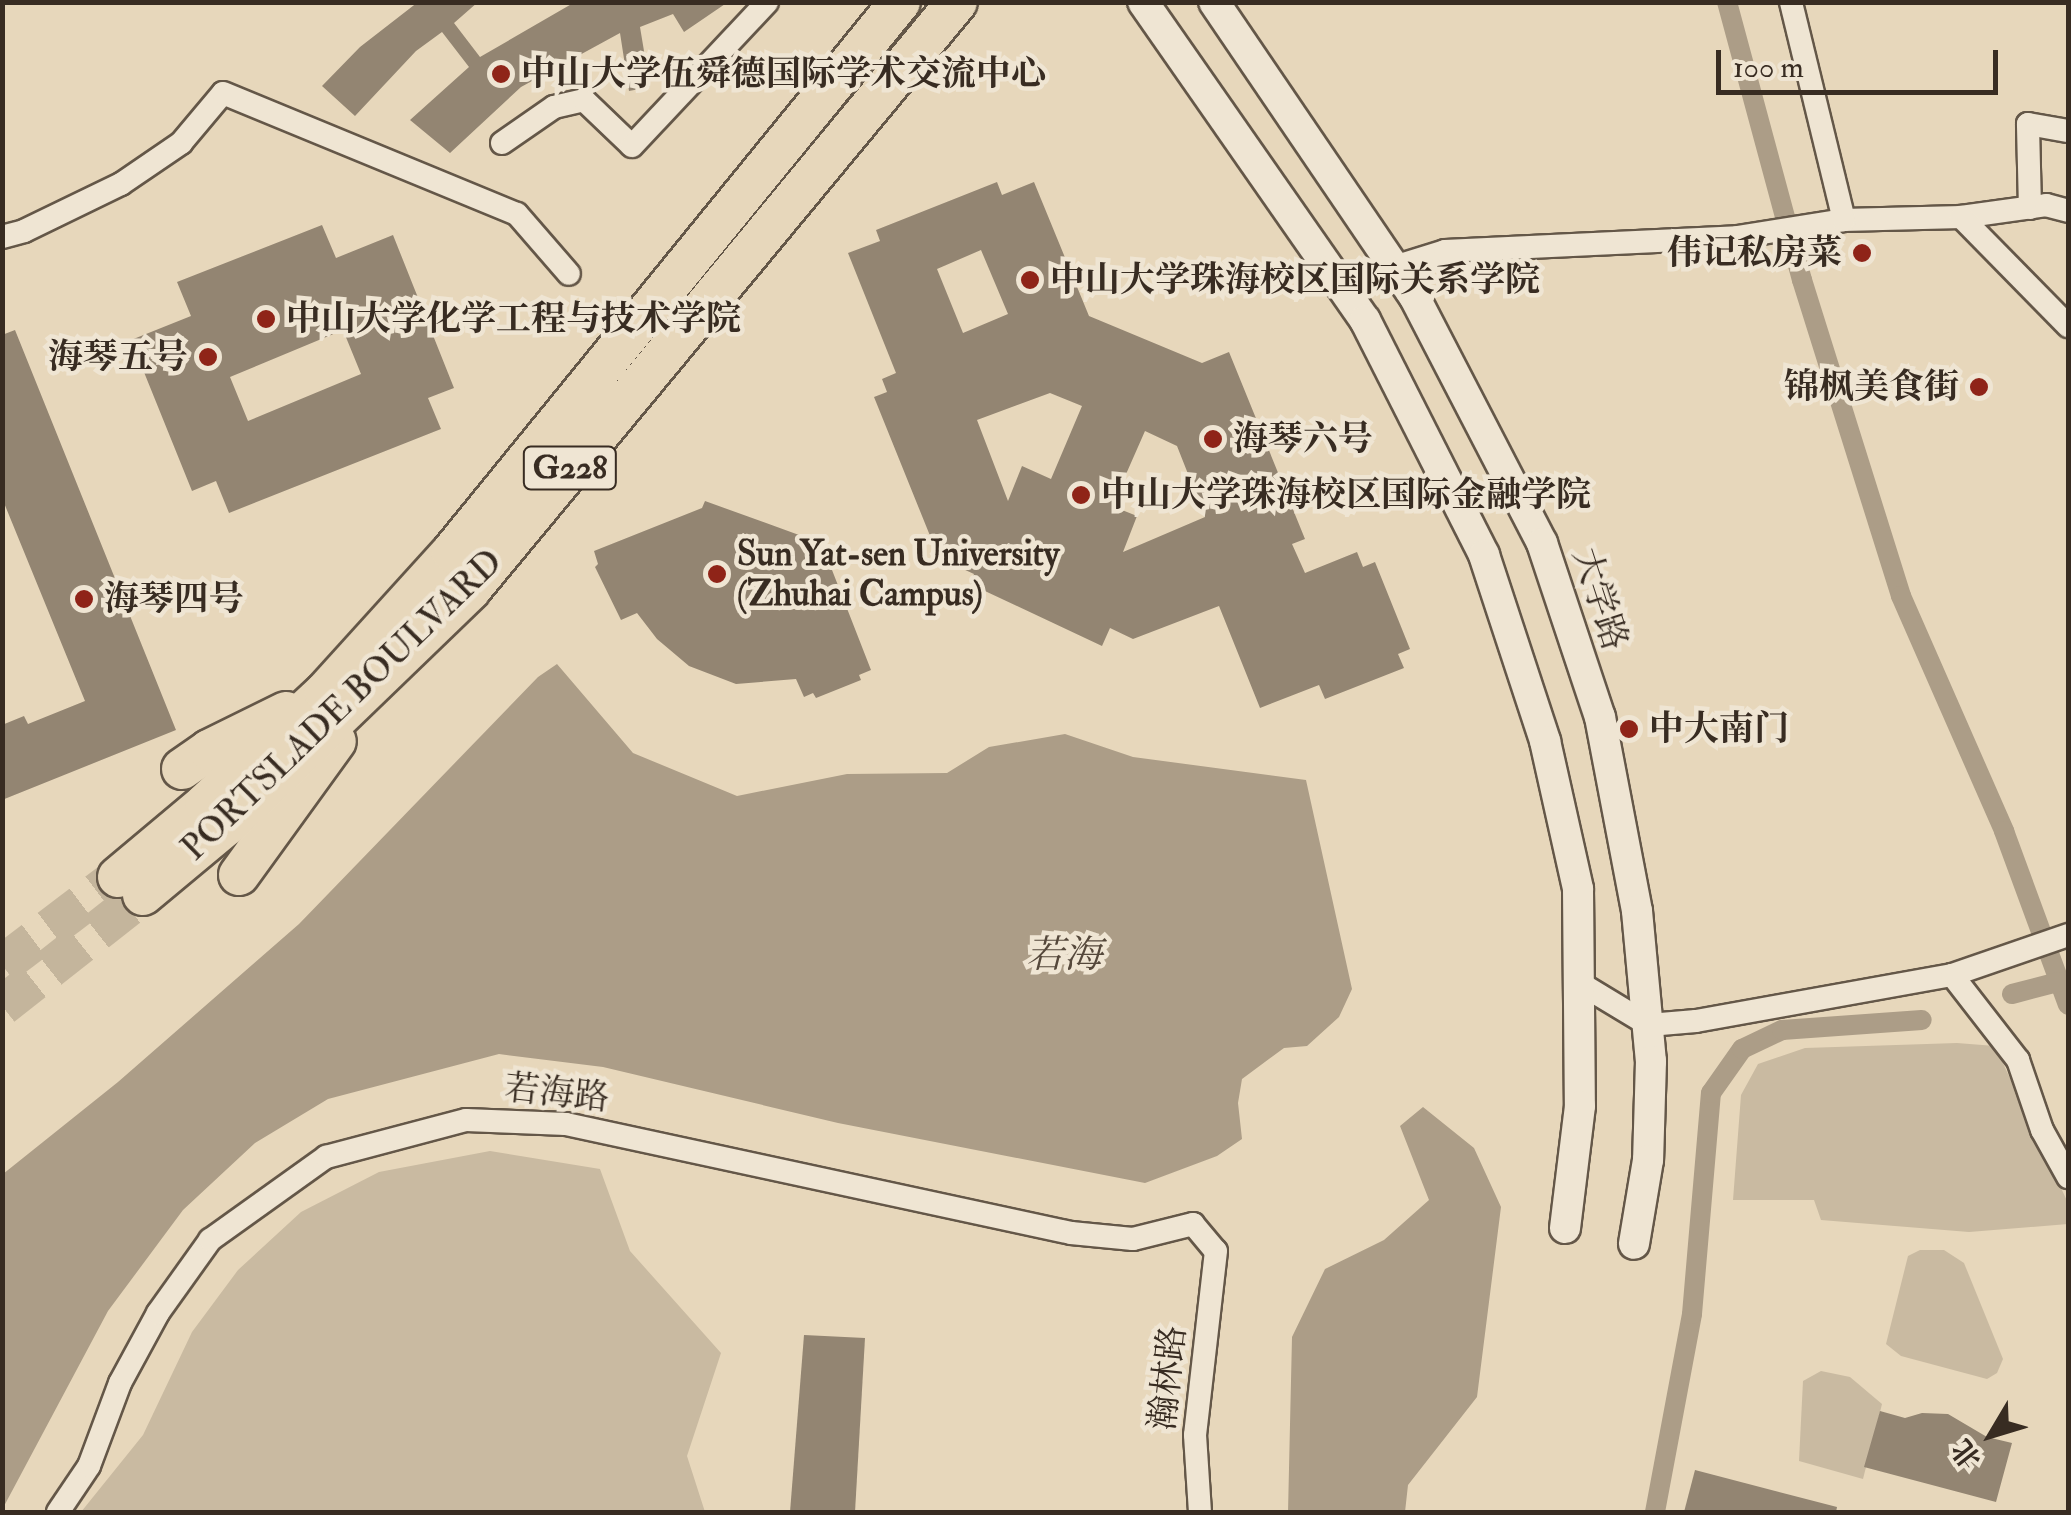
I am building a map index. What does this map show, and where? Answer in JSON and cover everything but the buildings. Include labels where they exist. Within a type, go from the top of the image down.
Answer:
[{"type":"highway","name":"PORTSLADE BOULVARD","points":[[900,2],[452,552],[325,692],[206,804],[130,886],[227,825],[470,590],[957,2]]},
{"type":"highway","points":[[239,876],[316,774],[370,686]]},
{"type":"highway","points":[[182,769],[209,750],[325,692]]},
{"type":"street","points":[[502,143],[554,107],[584,100],[632,146],[767,2]]},
{"type":"street","points":[[1143,2],[1365,320],[1484,555],[1546,742],[1578,889],[1580,1106],[1565,1228]]},
{"type":"street","name":"大学路","points":[[1214,2],[1414,296],[1542,542],[1600,716],[1638,911],[1648,1025],[1648,1160],[1634,1244]]},
{"type":"street","points":[[1791,2],[1844,220]]},
{"type":"street","points":[[2,237],[24,232],[120,184],[181,143],[223,92],[518,214],[569,274]]},
{"type":"street","points":[[2030,208],[2028,124],[2068,132]]},
{"type":"street","points":[[1394,267],[1445,251],[1737,237],[1844,220],[1961,217],[2046,205],[2068,211]]},
{"type":"street","points":[[1961,217],[2068,326]]},
{"type":"street","points":[[1580,984],[1648,1025],[1696,1022],[1952,974],[2021,954],[2068,935]]},
{"type":"street","points":[[1952,974],[2018,1060],[2042,1130],[2068,1178]]},
{"type":"street","name":"若海路","points":[[58,1512],[89,1466],[120,1383],[158,1314],[210,1240],[326,1157],[466,1120],[566,1124],[1071,1233],[1133,1239],[1193,1224],[1216,1251]]},
{"type":"street","name":"瀚林路","points":[[1200,1512],[1194,1435],[1216,1251]]},
{"type":"shaded area","points":[[1957,1043],[1995,1046],[2068,1203],[2068,1224],[1969,1232],[1821,1220],[1814,1200],[1733,1200],[1741,1095],[1758,1064],[1805,1048]]},
{"type":"shaded area","points":[[490,1151],[600,1169],[630,1251],[721,1353],[687,1456],[705,1512],[81,1512],[143,1435],[192,1332],[238,1270],[301,1212],[379,1172]]},
{"type":"shaded area","points":[[1920,1250],[1944,1250],[1964,1263],[2003,1359],[1997,1373],[1987,1379],[1901,1356],[1886,1344],[1908,1256]]},
{"type":"shaded area","points":[[1821,1371],[1850,1377],[1882,1404],[1863,1479],[1799,1461],[1803,1381]]},
{"type":"water","name":"若海","points":[[557,664],[633,753],[737,796],[847,774],[947,773],[989,747],[1065,734],[1133,757],[1306,780],[1352,989],[1339,1017],[1307,1046],[1284,1048],[1242,1079],[1238,1103],[1242,1139],[1217,1156],[1145,1183],[838,1123],[603,1067],[499,1054],[328,1099],[255,1143],[183,1210],[108,1311],[3,1508],[3,1174],[118,1082],[299,924],[538,677]]},
{"type":"water","points":[[1423,1107],[1474,1148],[1501,1207],[1477,1397],[1408,1485],[1405,1512],[1288,1512],[1292,1337],[1325,1269],[1384,1240],[1429,1200],[1400,1126]]},
{"type":"waterway","points":[[1727,2],[1802,280],[1901,596],[2004,831],[2068,1005]]},
{"type":"waterway","points":[[2012,994],[2058,982]]},
{"type":"waterway","points":[[1655,1512],[1692,1314],[1711,1093],[1742,1049],[1782,1030],[1922,1020]]},
{"type":"tunnel","points":[[2,965],[118,877]]},
{"type":"tunnel","points":[[2,1006],[143,895]]},
{"type":"place","name":"中山大学伍舜德国际学术交流中心","points":[[501,74]]},
{"type":"place","name":"伟记私房菜","points":[[1862,253]]},
{"type":"place","name":"中山大学珠海校区国际关系学院","points":[[1030,280]]},
{"type":"place","name":"中山大学化学工程与技术学院","points":[[266,319]]},
{"type":"place","name":"海琴五号","points":[[208,357]]},
{"type":"place","name":"锦枫美食街","points":[[1979,387]]},
{"type":"place","name":"海琴六号","points":[[1213,439]]},
{"type":"place","name":"中山大学珠海校区国际金融学院","points":[[1081,495]]},
{"type":"place","name":"Sun Yat-sen University (Zhuhai Campus)","points":[[717,574]]},
{"type":"place","name":"海琴四号","points":[[84,599]]},
{"type":"place","name":"中大南门","points":[[1629,729]]}]
